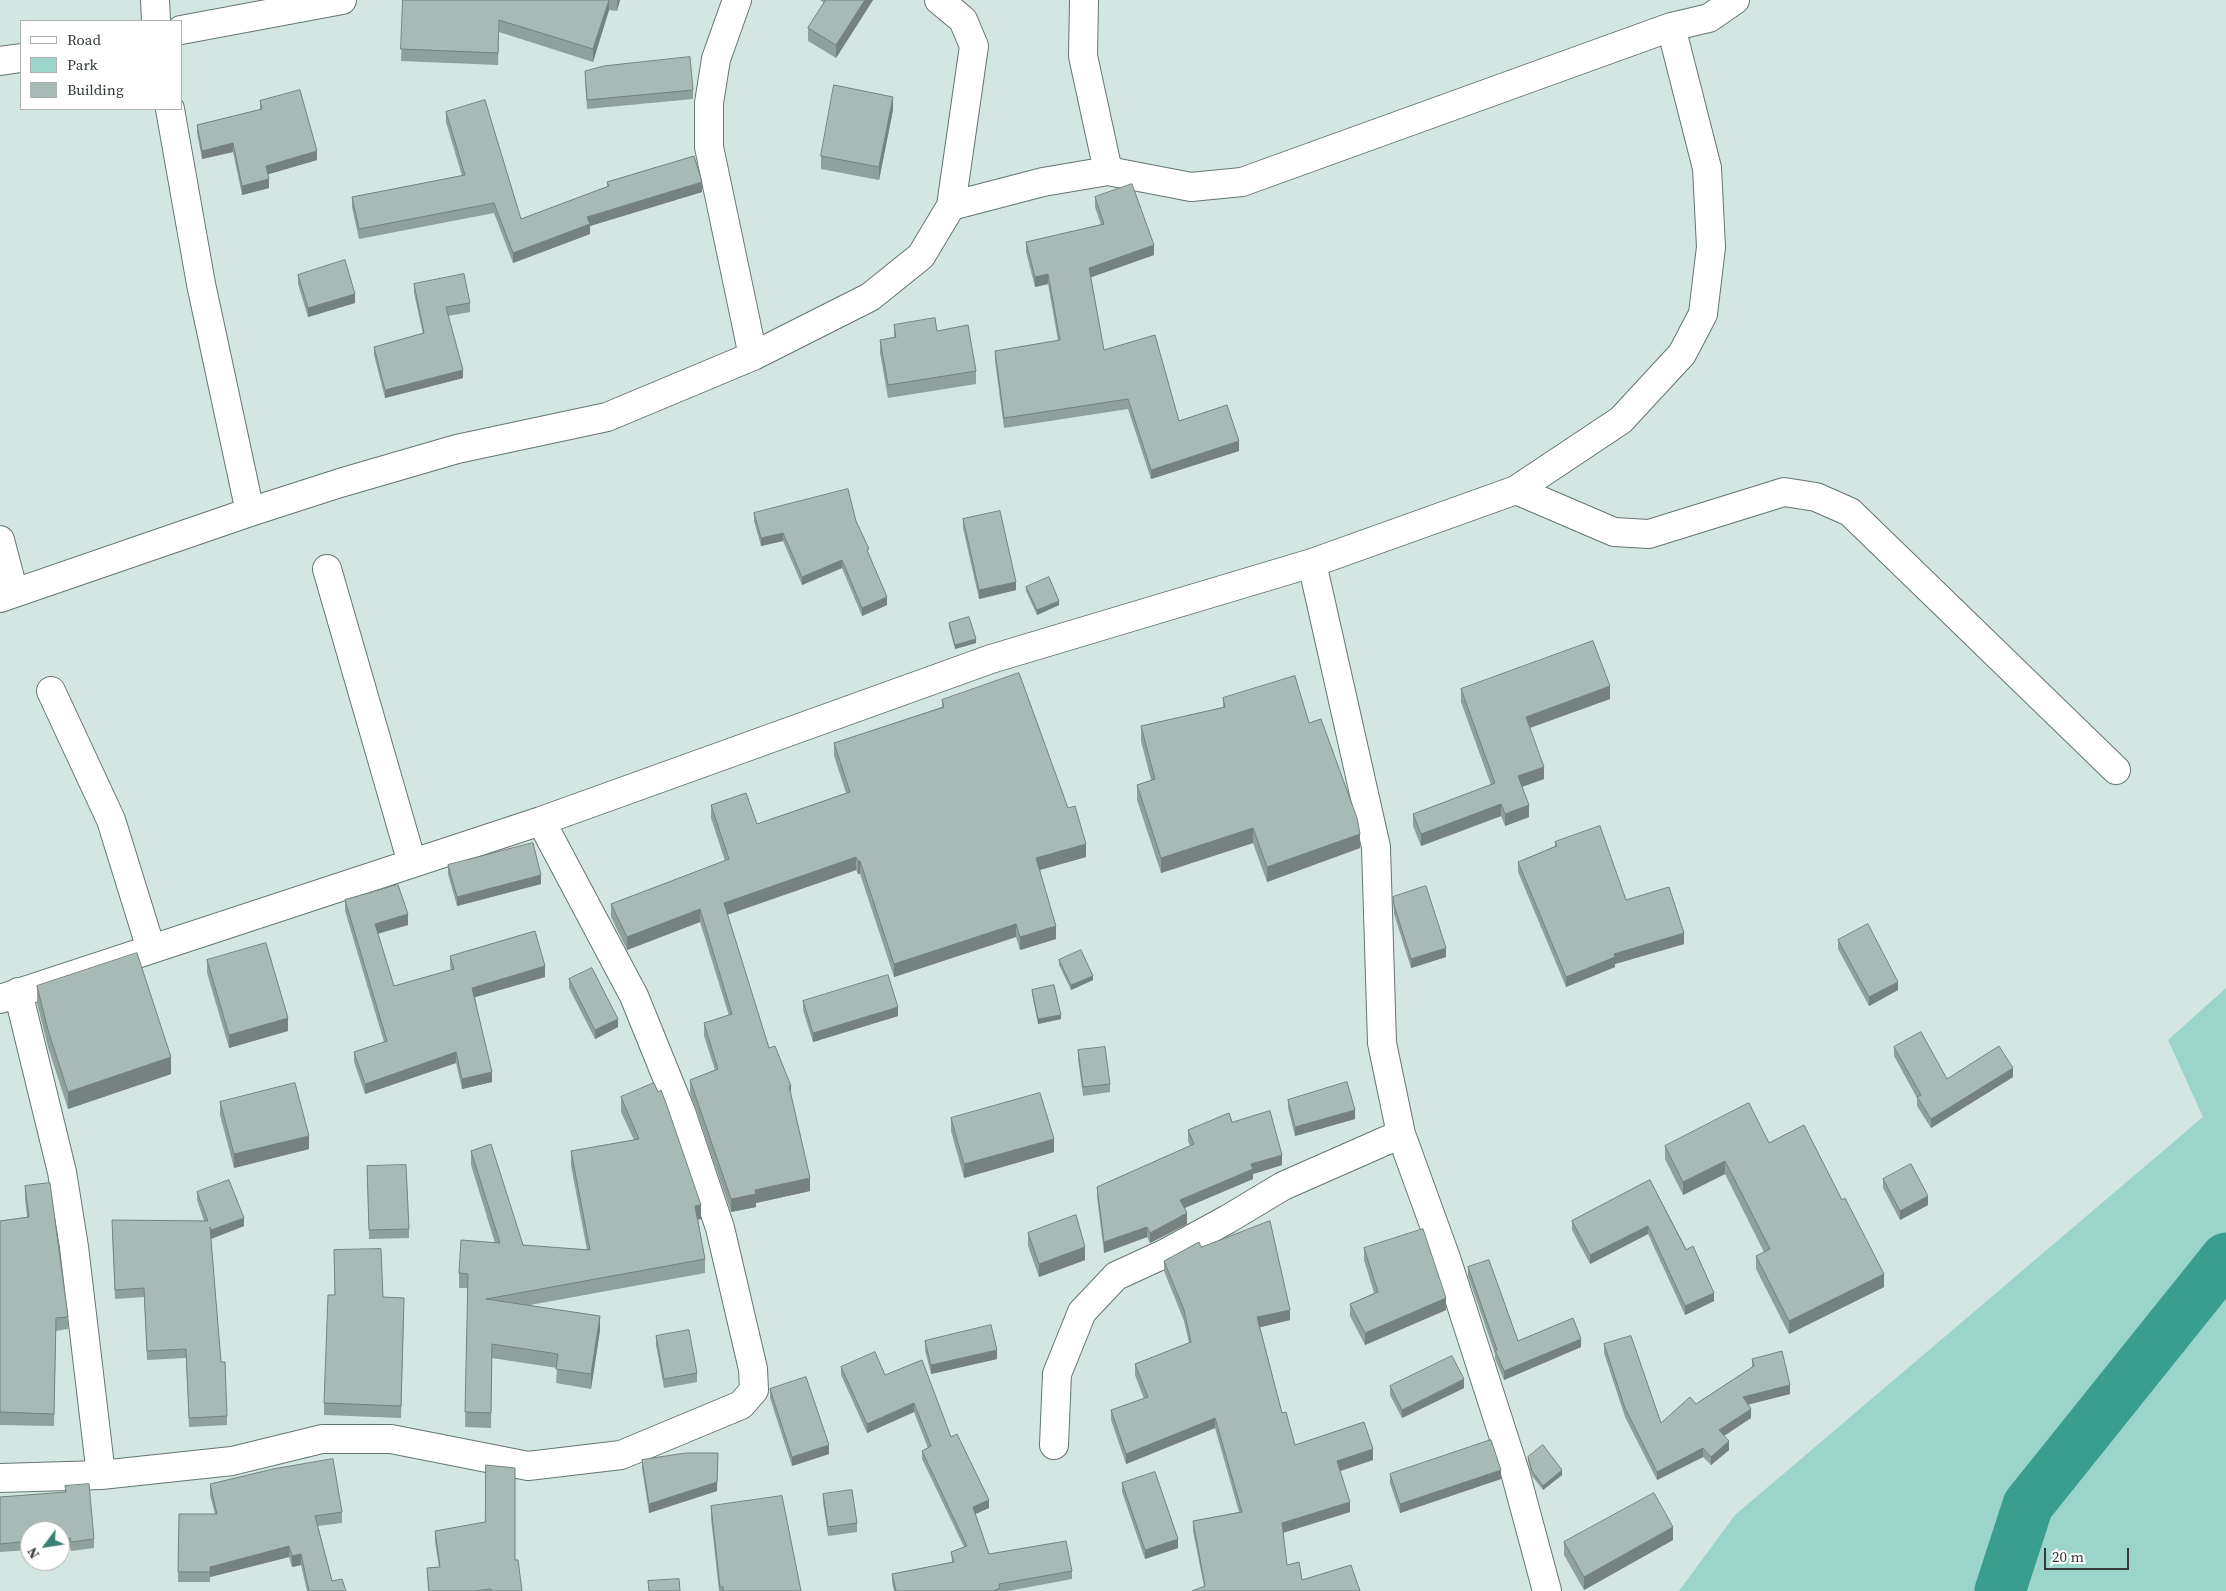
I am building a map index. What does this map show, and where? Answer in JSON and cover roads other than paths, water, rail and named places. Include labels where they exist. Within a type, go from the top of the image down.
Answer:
[{"type":"street","points":[[154,0],[156,20]]},
{"type":"street","points":[[182,30],[342,0]]},
{"type":"street","points":[[737,0],[716,59],[709,103],[709,147],[753,356]]},
{"type":"street","points":[[0,540],[7,596],[250,512],[457,448],[607,417],[753,356],[870,298],[921,256],[951,206],[974,46],[963,20],[939,0]]},
{"type":"street","points":[[1084,0],[1083,56],[1108,170]]},
{"type":"street","points":[[951,206],[1043,182],[1108,170],[1191,187],[1242,182],[1671,27],[1709,18],[1735,0]]},
{"type":"street","points":[[101,1474],[74,1247],[62,1172],[9,996],[541,821],[991,659],[1312,562],[1516,490],[1621,420],[1682,354],[1703,314],[1711,247],[1707,168],[1671,27]]},
{"type":"street","points":[[0,61],[20,58]]},
{"type":"street","points":[[170,110],[201,284],[250,512]]},
{"type":"street","points":[[1516,490],[1614,532],[1649,534],[1784,492],[1816,497],[1850,512],[2116,770]]},
{"type":"street","points":[[1312,562],[1376,847],[1382,1043],[1401,1134],[1446,1258],[1515,1472],[1547,1591]]},
{"type":"street","points":[[327,569],[412,863]]},
{"type":"street","points":[[51,691],[111,820],[151,949]]},
{"type":"street","points":[[0,1478],[101,1474],[232,1461],[322,1439],[391,1438],[528,1466],[621,1455],[728,1411],[741,1404],[754,1390],[754,1369],[720,1228],[681,1112],[634,996],[541,821]]},
{"type":"street","points":[[1054,1445],[1057,1374],[1082,1312],[1116,1276],[1204,1232],[1283,1186],[1401,1134]]},
{"type":"waterway","points":[[2000,1591],[2028,1505],[2226,1258]]}]
